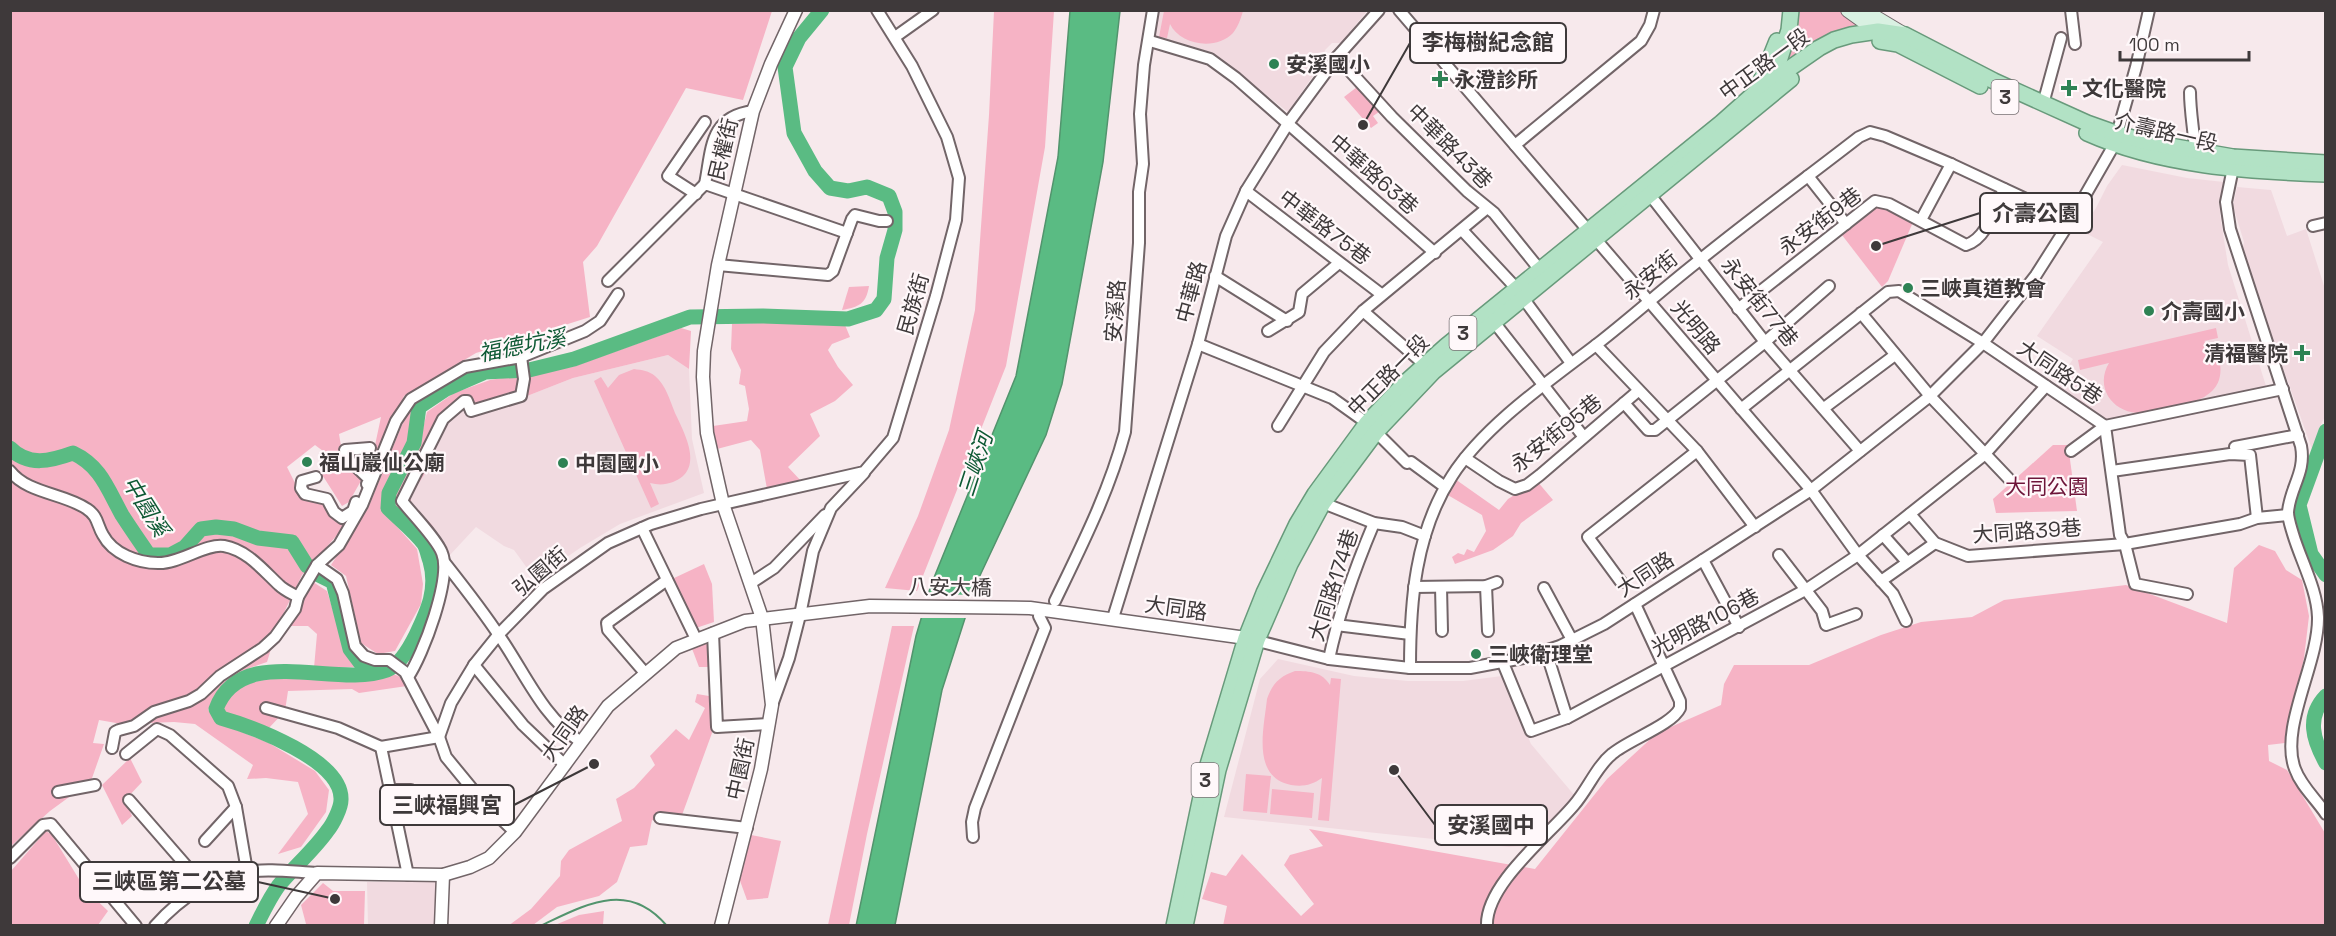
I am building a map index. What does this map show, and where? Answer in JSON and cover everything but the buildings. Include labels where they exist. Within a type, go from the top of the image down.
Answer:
[{"type":"main road","points":[[1762,94],[1778,36],[1782,10]]},
{"type":"main road","points":[[1774,79],[1789,30],[1791,10]]},
{"type":"main road","points":[[1848,10],[1878,32]]},
{"type":"main road","name":"介壽路一段","points":[[1864,11],[1902,39],[1990,91],[2116,140],[2192,162],[2233,168],[2325,174]]},
{"type":"main road","name":"中正路一段","points":[[1762,94],[1774,79],[1834,40],[1878,32],[1902,39]]},
{"type":"main road","name":"中正路一段","points":[[1185,926],[1218,770],[1264,592],[1297,524],[1315,494],[1425,365],[1520,293],[1762,94],[1838,49],[1875,41],[1902,39]]},
{"type":"main road","name":"介壽路一段","points":[[1902,39],[2116,140],[2146,142],[2233,157],[2325,163]]},
{"type":"main road","name":"中正路一段","points":[[1174,926],[1207,768],[1251,639],[1323,503],[1372,427],[1433,372],[1494,322],[1540,270],[1650,195],[1670,171]]},
{"type":"street","name":"民權街","points":[[723,504],[707,433],[702,377],[706,330],[733,192],[753,111],[771,64],[796,10]]},
{"type":"street","name":"民族街","points":[[750,583],[774,568],[864,472],[892,438],[933,308],[956,219],[959,178],[947,137],[912,66],[877,10]]},
{"type":"street","points":[[895,37],[933,10]]},
{"type":"street","name":"安溪路","points":[[1055,601],[1097,514],[1117,462],[1125,432],[1139,243],[1139,192],[1143,164],[1140,114],[1144,65],[1150,41],[1153,10]]},
{"type":"street","name":"中華路","points":[[1113,618],[1198,344],[1226,236],[1246,191],[1289,123],[1337,57],[1379,10]]},
{"type":"street","name":"光明路","points":[[1399,10],[1811,490],[1858,555],[1893,594],[1906,621]]},
{"type":"street","points":[[1515,145],[1641,41],[1650,25],[1654,10]]},
{"type":"street","points":[[2071,10],[2075,44]]},
{"type":"street","name":"大同路","points":[[1034,612],[1113,618],[1251,639],[1329,659],[1410,668],[1470,668],[1503,663],[1546,651],[1604,624],[1811,490],[1930,396],[1983,343],[2036,275],[2071,220],[2116,140],[2136,67],[2148,10]]},
{"type":"street","points":[[2043,104],[2061,38]]},
{"type":"street","name":"中華路63巷","points":[[1150,41],[1210,59],[1236,78],[1435,253]]},
{"type":"street","name":"中華路43巷","points":[[1337,57],[1392,117],[1486,209],[1494,213],[1540,270]]},
{"type":"street","points":[[2190,92],[2195,151]]},
{"type":"street","points":[[608,281],[705,184],[710,149],[716,131],[739,113],[753,111]]},
{"type":"street","points":[[696,194],[668,176],[705,122]]},
{"type":"street","name":"永安街","points":[[1410,668],[1414,587],[1420,552],[1445,487],[1465,458],[1507,417],[1571,363],[1858,136],[1870,132],[1885,136],[1952,164],[2071,220]]},
{"type":"street","points":[[1921,220],[1952,164]]},
{"type":"street","points":[[2233,168],[2226,202],[2230,229],[2298,435],[2303,459],[2301,475],[2291,494],[2288,515],[2313,590],[2318,616],[2314,653],[2294,725],[2291,750],[2295,769],[2325,814]]},
{"type":"street","points":[[1808,176],[1846,224]]},
{"type":"street","points":[[705,184],[847,233]]},
{"type":"street","name":"永安街9巷","points":[[1738,309],[1875,201],[1889,204],[1966,245],[1974,243],[1982,235],[2004,189]]},
{"type":"street","name":"中華路75巷","points":[[1246,191],[1381,294]]},
{"type":"street","name":"永安街77巷","points":[[1650,195],[1765,342],[1860,451]]},
{"type":"street","points":[[1278,426],[1324,352],[1362,311],[1486,209]]},
{"type":"street","points":[[718,265],[828,275],[833,272],[855,215],[887,221]]},
{"type":"street","points":[[2313,226],[2325,223]]},
{"type":"street","points":[[1462,230],[1520,293],[1571,363]]},
{"type":"street","points":[[1269,331],[1299,312],[1302,294],[1339,263]]},
{"type":"street","points":[[1215,276],[1287,321]]},
{"type":"street","points":[[1624,403],[1647,430],[1655,430],[1765,342],[1829,286]]},
{"type":"street","name":"大同路5巷","points":[[1741,409],[1888,292],[1899,291],[1983,343],[2105,426],[2120,536],[2125,544],[2135,584],[2187,594]]},
{"type":"street","points":[[112,748],[115,732],[134,726],[154,712],[189,701],[201,694],[220,676],[275,638],[295,609],[298,597],[317,565],[339,545],[362,505],[396,421],[411,399],[465,367],[522,360],[585,331],[600,321],[618,294]]},
{"type":"street","points":[[1362,311],[1425,365]]},
{"type":"street","points":[[1861,313],[1930,396],[2009,479]]},
{"type":"street","points":[[1494,322],[1583,436]]},
{"type":"street","points":[[1198,344],[1332,398],[1372,427],[1407,463],[1411,462],[1445,487]]},
{"type":"street","points":[[1596,345],[1638,392],[1669,420],[1755,527]]},
{"type":"street","points":[[1824,408],[1895,355]]},
{"type":"street","points":[[522,360],[524,379],[521,396],[471,411],[467,401],[464,401],[443,418],[402,501],[441,551],[445,563],[499,634],[547,710],[581,742]]},
{"type":"street","name":"光明路106巷","points":[[1503,663],[1531,731],[1568,718],[1807,589],[1858,555],[1984,455],[2046,386]]},
{"type":"street","points":[[2071,451],[2105,426],[2283,389]]},
{"type":"street","name":"永安街95巷","points":[[1465,458],[1515,489],[1527,485],[1638,392]]},
{"type":"street","points":[[2235,447],[2298,435]]},
{"type":"street","points":[[370,448],[345,450],[346,458],[371,481]]},
{"type":"street","points":[[1621,582],[1588,537],[1696,451]]},
{"type":"street","points":[[2112,471],[2230,454],[2250,455],[2257,518]]},
{"type":"street","points":[[10,471],[16,478],[44,491],[72,500],[95,514],[104,537],[115,549],[129,558],[156,563],[172,562],[223,546],[246,555],[266,571],[280,587],[298,597]]},
{"type":"street","points":[[762,618],[723,504],[864,472]]},
{"type":"street","points":[[316,477],[302,481],[301,488],[305,494],[327,499],[334,512],[342,518],[353,511],[363,488],[371,481]]},
{"type":"street","points":[[1323,503],[1374,523],[1402,527],[1425,536]]},
{"type":"street","name":"弘園街","points":[[439,737],[451,703],[474,666],[499,634],[543,589],[608,543],[642,528],[723,504]]},
{"type":"street","points":[[772,705],[789,658],[813,551],[831,508]]},
{"type":"street","name":"大同路39巷","points":[[1910,514],[1935,543],[1968,556],[2125,544],[2240,524],[2257,518],[2288,515]]},
{"type":"street","name":"大同路174巷","points":[[1329,659],[1336,625],[1351,577],[1374,523]]},
{"type":"street","points":[[642,528],[696,639]]},
{"type":"street","points":[[1883,535],[1907,562]]},
{"type":"street","points":[[1881,581],[1935,543]]},
{"type":"street","points":[[1779,555],[1822,611],[1826,625],[1857,614]]},
{"type":"street","points":[[1703,561],[1739,627]]},
{"type":"street","points":[[406,674],[417,664],[436,610],[445,563]]},
{"type":"street","points":[[317,565],[338,579],[355,646],[364,656],[375,660],[389,660],[406,674],[439,737],[446,757],[483,802],[515,832]]},
{"type":"street","points":[[645,673],[608,630],[607,623],[668,580]]},
{"type":"street","points":[[1414,587],[1486,586],[1497,582]]},
{"type":"street","points":[[1486,586],[1488,631]]},
{"type":"street","points":[[1441,587],[1442,631]]},
{"type":"street","points":[[1544,588],[1572,640]]},
{"type":"street","points":[[1488,926],[1487,911],[1504,881],[1574,805],[1610,756],[1678,713],[1680,702],[1635,604]]},
{"type":"street","name":"大同路","points":[[247,872],[442,875],[470,867],[489,858],[515,832],[608,706],[676,648],[713,633],[762,618],[870,606]]},
{"type":"street","name":"八安大橋","points":[[870,606],[1034,612]]},
{"type":"street","points":[[973,837],[972,822],[975,808],[1045,628],[1034,612]]},
{"type":"street","name":"中園街","points":[[721,926],[761,770],[772,705],[762,618]]},
{"type":"street","points":[[1336,625],[1410,634]]},
{"type":"street","points":[[713,633],[717,726],[769,724]]},
{"type":"street","points":[[1546,651],[1568,718]]},
{"type":"street","points":[[474,666],[523,725],[565,765]]},
{"type":"street","points":[[266,708],[338,728],[381,747],[439,737]]},
{"type":"street","points":[[126,754],[157,729],[170,735],[228,786],[236,807],[247,872],[203,885],[166,912],[155,926]]},
{"type":"street","points":[[381,747],[408,875]]},
{"type":"street","points":[[58,792],[95,785]]},
{"type":"street","points":[[390,790],[411,790],[426,803]]},
{"type":"street","points":[[129,800],[203,885]]},
{"type":"street","points":[[204,841],[236,807]]},
{"type":"street","points":[[660,818],[747,828]]},
{"type":"street","points":[[10,858],[43,825],[51,824],[136,926]]},
{"type":"street","points":[[276,926],[296,897],[317,873]]},
{"type":"street","points":[[441,926],[442,875]]},
{"type":"shaded area","points":[[1070,11],[1120,11],[1103,162],[1062,384],[1046,435],[976,584],[942,690],[895,925],[856,926],[916,636],[931,585],[1016,376],[1058,157]]},
{"type":"shaded area","name":"安溪國小","points":[[1158,11],[1367,11],[1341,43],[1332,43],[1325,50],[1326,57],[1288,112],[1211,52],[1155,37]]},
{"type":"shaded area","name":"介壽國小","points":[[2122,165],[2187,178],[2224,182],[2220,215],[2228,265],[2266,386],[2108,422],[2055,387],[2073,359],[2037,336],[2103,242],[2081,231]]},
{"type":"shaded area","name":"清福醫院","points":[[2237,187],[2271,190],[2287,236],[2306,229],[2325,289],[2325,417],[2313,452],[2242,253],[2244,242],[2233,206]]},
{"type":"shaded area","name":"中園國小","points":[[668,355],[689,369],[692,439],[704,493],[620,524],[535,579],[514,550],[476,527],[449,556],[432,525],[411,503],[411,495],[426,472],[444,422],[464,404],[522,398],[573,378]]},
{"type":"shaded area","points":[[1278,659],[1354,676],[1408,681],[1463,681],[1502,676],[1531,744],[1575,796],[1553,824],[1527,846],[1509,847],[1224,817],[1260,679]]},
{"type":"shaded area","points":[[367,882],[439,882],[437,925],[368,925]]},
{"type":"green space","points":[[1164,10],[1243,11],[1233,33],[1226,39],[1208,44],[1182,37],[1170,24],[1167,38],[1159,37]]},
{"type":"green space","points":[[11,11],[772,11],[743,100],[686,88],[597,246],[583,262],[590,317],[476,353],[404,396],[371,473],[360,458],[374,450],[381,417],[339,434],[344,464],[362,479],[349,502],[342,506],[321,473],[323,451],[315,445],[287,467],[303,499],[324,502],[332,515],[346,525],[302,575],[279,623],[267,662],[231,678],[218,691],[208,710],[219,723],[269,743],[315,771],[329,790],[326,812],[301,847],[278,854],[308,814],[298,782],[266,778],[247,779],[253,765],[195,724],[174,722],[122,724],[99,720],[93,743],[104,744],[91,781],[50,811],[11,846]]},
{"type":"green space","points":[[994,11],[1054,11],[1045,147],[1006,366],[917,591],[885,588],[918,516],[949,430],[975,310]]},
{"type":"green space","points":[[1798,11],[1841,11],[1864,27],[1820,40],[1783,67]]},
{"type":"green space","points":[[1357,87],[1379,112],[1373,116],[1378,123],[1371,128],[1344,97]]},
{"type":"green space","points":[[1884,208],[1913,222],[1888,281],[1882,287],[1842,235],[1869,210]]},
{"type":"green space","points":[[869,286],[861,304],[842,310],[849,287]]},
{"type":"green space","points":[[732,324],[845,325],[850,337],[832,344],[828,350],[853,385],[835,401],[810,414],[820,436],[788,467],[802,482],[767,489],[760,450],[751,440],[717,449],[713,426],[747,421],[749,409],[745,386],[739,384],[741,370],[731,349]]},
{"type":"green space","points":[[681,328],[691,331],[689,369],[668,355],[573,378],[522,398],[470,414],[464,405],[444,422],[426,472],[411,495],[411,503],[432,525],[442,542],[434,560],[428,542],[394,507],[396,494],[419,444],[427,412],[454,393],[490,380],[572,367]]},
{"type":"green space","points":[[2216,328],[2218,338],[2204,341],[2217,351],[2221,369],[2218,383],[2210,393],[2184,405],[2137,413],[2128,411],[2120,408],[2108,396],[2104,380],[2109,363],[2080,370],[2078,360]]},
{"type":"green space","points":[[634,369],[650,373],[662,384],[690,451],[688,469],[683,476],[667,484],[650,483],[659,504],[651,508],[594,381],[601,377],[608,388],[619,375]]},
{"type":"green space","points":[[413,406],[408,440],[384,490],[383,511],[417,549],[423,584],[421,604],[395,651],[378,654],[361,643],[346,576],[331,565],[368,508],[402,425]]},
{"type":"green space","name":"大同公園","points":[[2053,445],[2068,445],[2077,511],[1996,513],[1993,499]]},
{"type":"green space","points":[[1455,479],[1499,510],[1508,499],[1537,481],[1553,500],[1521,523],[1513,536],[1493,550],[1455,564],[1452,557],[1458,553],[1464,555],[1467,549],[1474,552],[1486,531],[1482,515],[1446,494]]},
{"type":"green space","points":[[2259,545],[2275,551],[2286,570],[2302,580],[2309,616],[2304,658],[2285,743],[2268,745],[2269,761],[2287,770],[2325,833],[2325,925],[1223,926],[1227,906],[1202,899],[1211,872],[1226,876],[1242,854],[1301,916],[1314,904],[1284,865],[1290,855],[1323,846],[1309,829],[1535,869],[1607,779],[1657,733],[1721,705],[1724,684],[1734,665],[1809,665],[1881,635],[1921,622],[1972,617],[2004,600],[2126,585],[2227,623],[2234,568]]},
{"type":"green space","points":[[704,564],[712,584],[714,622],[696,628],[672,579]]},
{"type":"green space","points":[[313,582],[327,591],[346,652],[357,667],[314,668],[317,634],[308,626],[289,626]]},
{"type":"green space","points":[[892,626],[914,626],[849,925],[828,925]]},
{"type":"green space","points":[[711,637],[712,733],[678,826],[652,820],[647,845],[630,847],[617,882],[599,896],[557,907],[533,925],[508,926],[531,909],[560,876],[561,861],[569,850],[622,821],[616,799],[634,788],[655,765],[650,756],[676,729],[689,740],[705,708],[695,702],[697,694],[709,696],[708,667],[699,667],[691,646]]},
{"type":"green space","points":[[1295,671],[1315,673],[1323,677],[1330,685],[1331,678],[1341,679],[1329,821],[1318,820],[1322,778],[1307,785],[1291,785],[1278,780],[1270,772],[1265,762],[1263,737],[1267,699],[1277,681]]},
{"type":"green space","points":[[393,674],[403,678],[407,686],[359,693],[352,689],[288,691],[285,711],[267,730],[249,720],[228,716],[223,707],[232,693],[247,684],[264,680],[284,678],[365,679]]},
{"type":"green space","points":[[130,758],[142,782],[125,800],[132,816],[122,825],[102,785]]},
{"type":"green space","points":[[1246,774],[1271,776],[1267,813],[1243,811]]},
{"type":"green space","points":[[1272,789],[1314,793],[1312,818],[1270,814]]},
{"type":"green space","points":[[46,831],[52,835],[85,889],[108,911],[98,925],[11,925],[11,871]]},
{"type":"green space","points":[[751,835],[781,841],[768,898],[747,900],[739,878]]},
{"type":"green space","points":[[323,883],[333,891],[365,891],[364,925],[305,925],[301,905]]},
{"type":"green space","points":[[604,911],[603,925],[555,925],[579,915]]},
{"type":"pier","points":[[925,594],[976,595],[968,618],[918,618]]},
{"type":"waterway","name":"福德坑溪","points":[[256,926],[279,885],[330,827],[341,800],[338,785],[328,772],[312,759],[274,737],[221,718],[216,709],[228,689],[246,677],[267,672],[366,674],[392,668],[408,650],[428,608],[433,581],[432,571],[424,544],[388,508],[389,493],[414,443],[419,407],[446,389],[485,372],[529,370],[574,359],[690,317],[763,316],[848,319],[876,310],[884,299],[887,258],[895,230],[895,212],[889,196],[867,187],[848,191],[830,188],[815,171],[794,133],[785,67],[799,38],[822,10]]},
{"type":"waterway","points":[[2326,431],[2299,505],[2311,554],[2326,575]]},
{"type":"waterway","name":"中園溪","points":[[10,448],[24,458],[32,460],[48,460],[73,453],[83,458],[103,480],[122,515],[149,555],[170,555],[185,547],[201,529],[216,527],[234,529],[258,538],[292,542],[307,566]]},
{"type":"waterway","name":"中園溪","points":[[319,575],[333,582],[350,649],[368,673]]},
{"type":"waterway","points":[[2326,696],[2314,720],[2315,737],[2326,763]]},
{"type":"waterway","points":[[540,926],[590,904],[606,900],[637,903],[652,912],[667,926]]},
{"type":"place","name":"安溪國小","points":[[1274,64]]},
{"type":"place","name":"永澄診所","points":[[1440,79]]},
{"type":"place","name":"文化醫院","points":[[2069,88]]},
{"type":"place","name":"李梅樹紀念館","points":[[1363,125]]},
{"type":"place","name":"介壽公園","points":[[1876,246]]},
{"type":"place","name":"三峽真道教會","points":[[1908,288]]},
{"type":"place","name":"介壽國小","points":[[2149,311]]},
{"type":"place","name":"清福醫院","points":[[2302,353]]},
{"type":"place","name":"福山巖仙公廟","points":[[307,462]]},
{"type":"place","name":"中園國小","points":[[563,463]]},
{"type":"place","name":"三峽衛理堂","points":[[1476,654]]},
{"type":"place","name":"三峽福興宮","points":[[594,764]]},
{"type":"place","name":"安溪國中","points":[[1394,770]]},
{"type":"place","name":"三峽區第二公墓","points":[[335,899]]},
{"type":"water label","name":"三峽河","points":[[975,464]]}]
